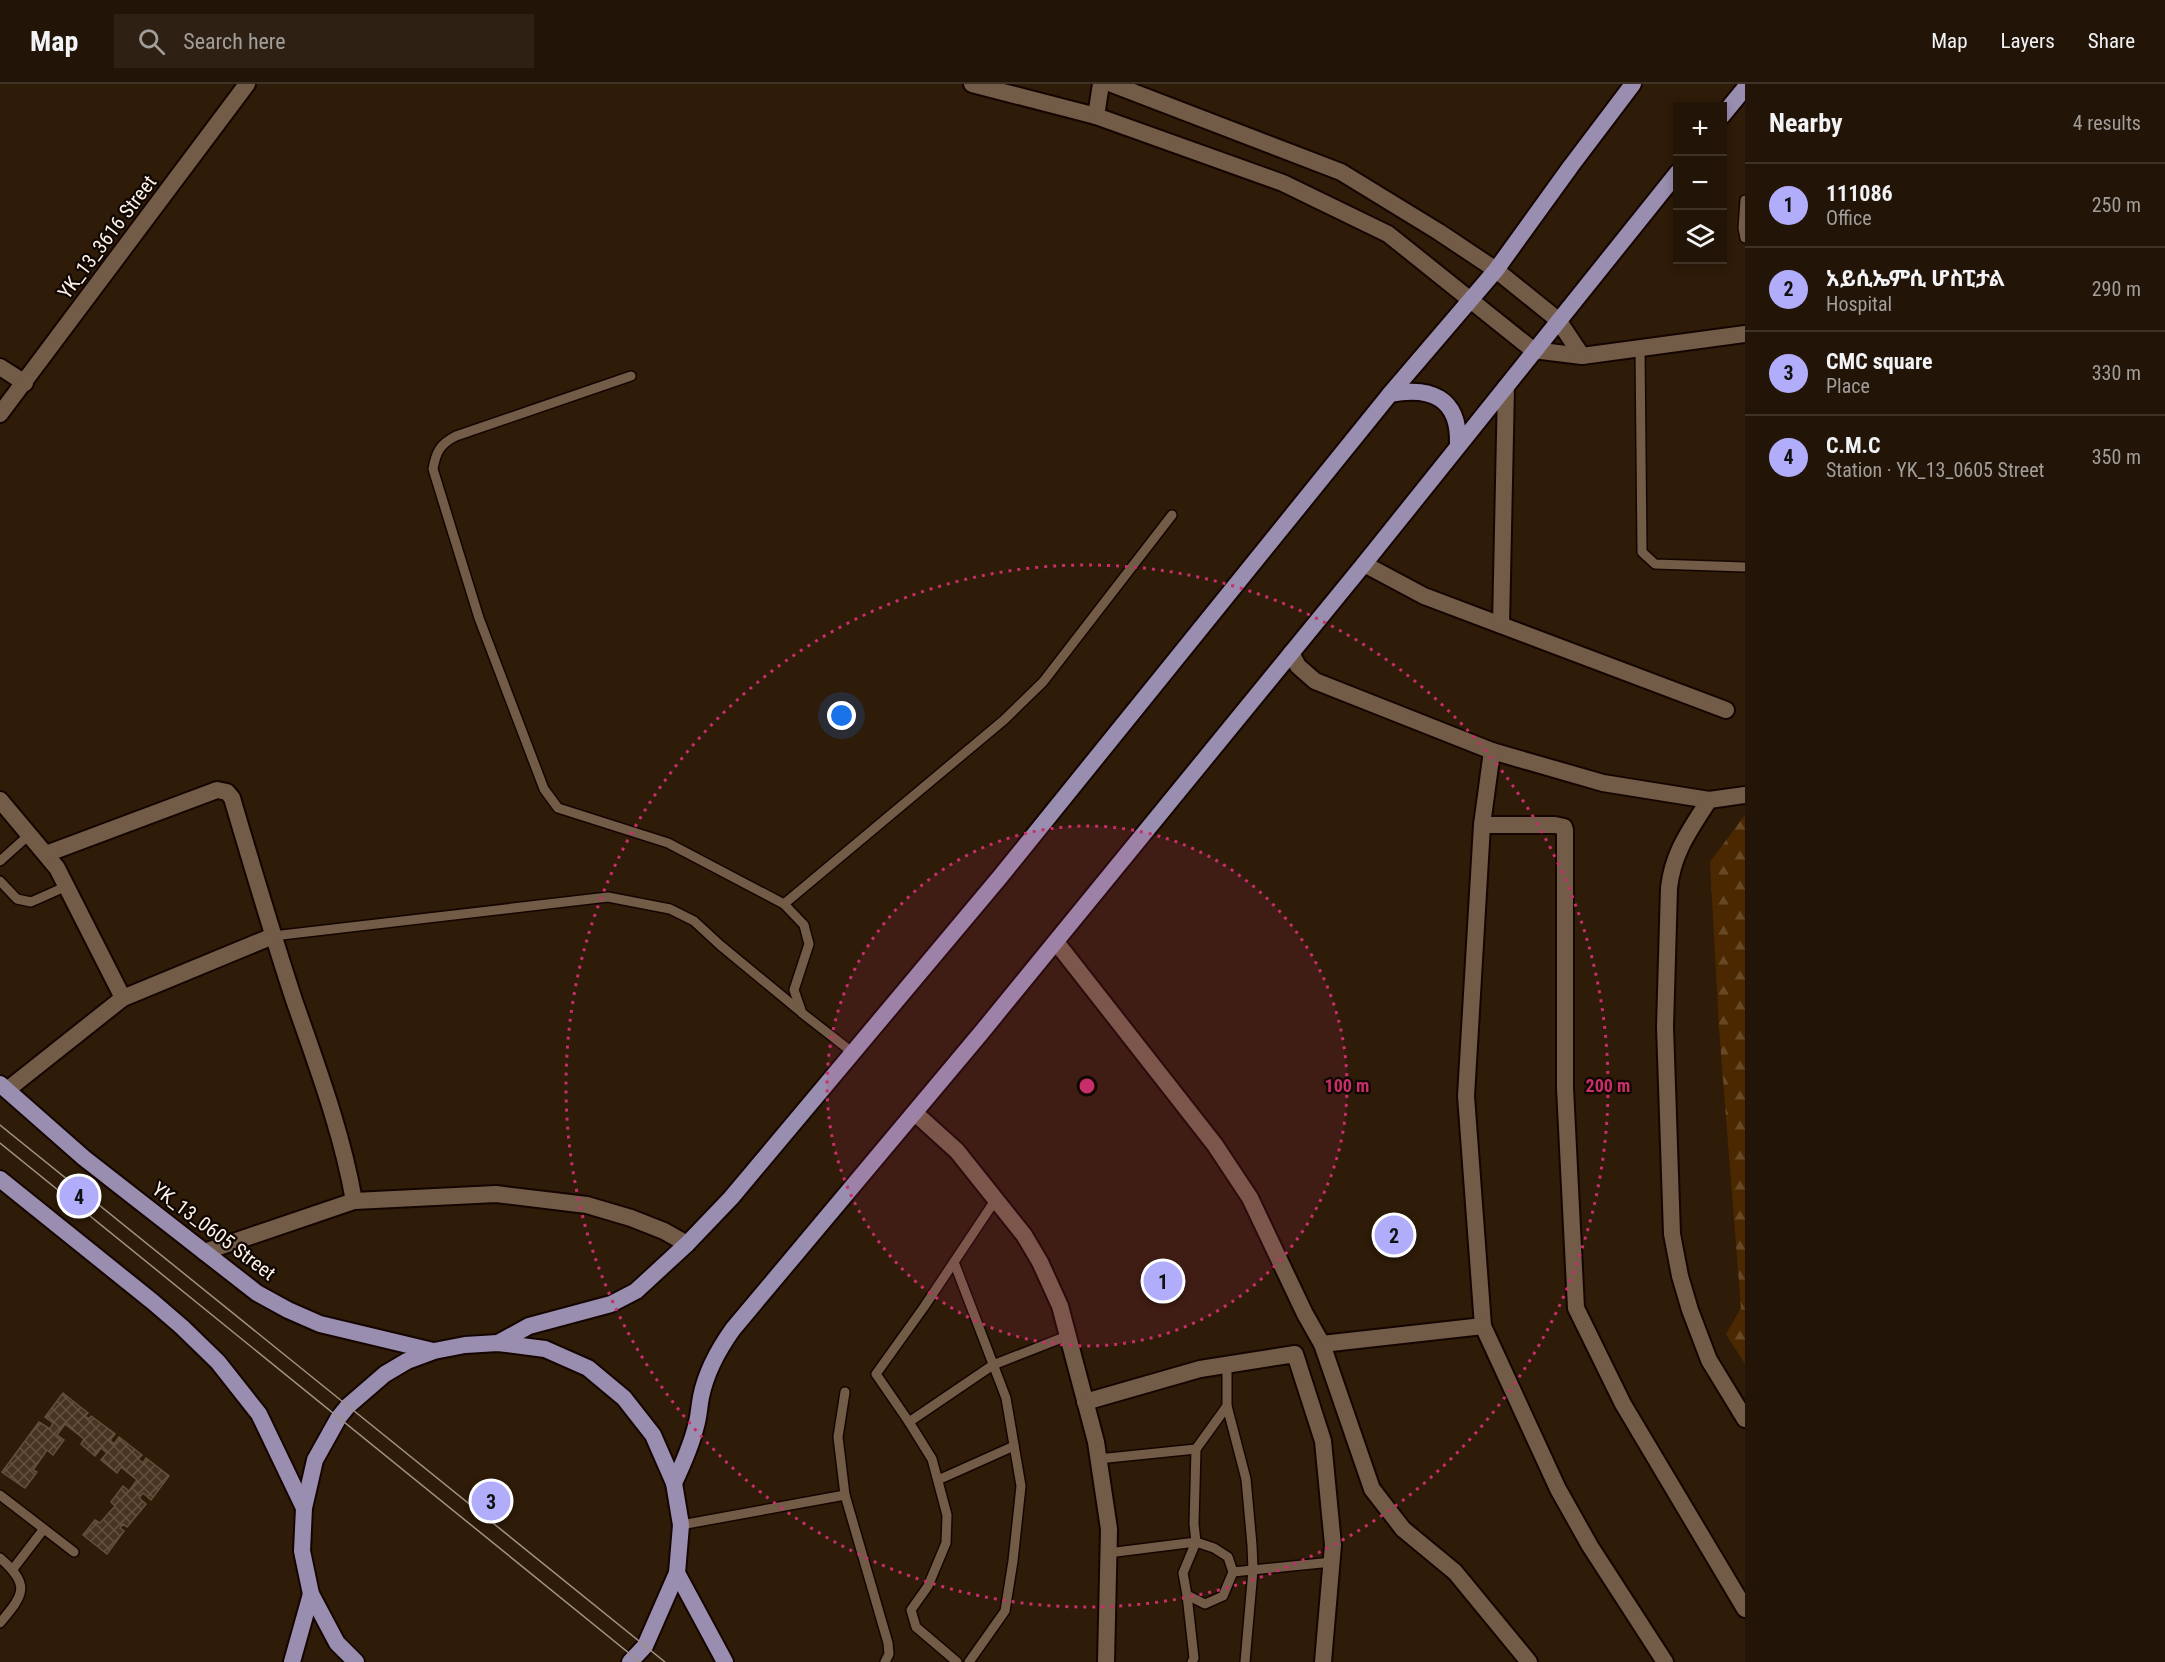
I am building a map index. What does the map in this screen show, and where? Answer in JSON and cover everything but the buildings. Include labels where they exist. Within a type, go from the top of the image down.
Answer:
[{"type":"main road","points":[[498,1343],[529,1326],[612,1304],[636,1291],[687,1244],[731,1198],[1000,877],[1390,394],[1496,270],[1633,84]]},
{"type":"main road","points":[[1727,110],[1745,88]]},
{"type":"main road","points":[[674,1483],[687,1456],[697,1423],[700,1397],[717,1350],[796,1252],[841,1203],[1056,942],[1364,564],[1458,443],[1506,387],[1533,350],[1673,177]]},
{"type":"main road","points":[[1390,394],[1413,391],[1438,398],[1455,415],[1459,426],[1458,443]]},
{"type":"main road","name":"YK_13_0605 Street","points":[[3,1087],[84,1158],[257,1293],[320,1324],[434,1352]]},
{"type":"main road","points":[[0,1179],[168,1315],[218,1362],[259,1414],[304,1508]]},
{"type":"main road","points":[[356,1662],[337,1643],[311,1593],[302,1551],[304,1508],[315,1460],[339,1417],[348,1406],[385,1374],[407,1360],[434,1352],[465,1345],[498,1343],[545,1349],[588,1368],[624,1398],[653,1435],[674,1483],[681,1525],[677,1573],[645,1646],[630,1662]]},
{"type":"main road","points":[[677,1573],[725,1662]]},
{"type":"main road","points":[[292,1662],[311,1593]]},
{"type":"street","name":"YK_13_3616 Street","points":[[0,414],[247,84]]},
{"type":"street","points":[[972,84],[1096,116],[1283,183],[1388,234],[1533,350],[1582,356],[1745,334]]},
{"type":"street","points":[[1096,116],[1101,84]]},
{"type":"street","points":[[1112,84],[1341,171],[1496,270],[1558,320],[1582,356]]},
{"type":"street","points":[[0,367],[25,383]]},
{"type":"street","points":[[1501,625],[1506,387]]},
{"type":"street","points":[[1364,564],[1424,596],[1726,710]]},
{"type":"street","points":[[1291,653],[1298,666],[1315,681],[1492,751],[1603,783],[1709,800],[1745,795]]},
{"type":"street","points":[[1492,751],[1482,825],[1466,1096],[1483,1326],[1558,1489],[1590,1546],[1665,1662]]},
{"type":"street","points":[[46,854],[217,790],[227,792],[232,798],[273,936],[338,1128],[348,1163],[354,1202]]},
{"type":"street","points":[[0,800],[57,868],[123,998]]},
{"type":"street","points":[[1709,800],[1681,845],[1671,866],[1669,888],[1665,1027],[1671,1234],[1690,1310],[1709,1360],[1739,1398],[1745,1419]]},
{"type":"street","points":[[1482,825],[1564,827],[1565,1088],[1576,1308],[1623,1404],[1745,1609]]},
{"type":"street","points":[[3,1087],[123,998],[273,936]]},
{"type":"street","points":[[1056,942],[1215,1145],[1250,1198],[1305,1314],[1322,1344],[1372,1489],[1403,1529],[1455,1572],[1529,1662]]},
{"type":"street","points":[[915,1113],[957,1151],[1024,1235],[1040,1262],[1060,1306],[1098,1459],[1109,1529],[1106,1662]]},
{"type":"street","points":[[204,1252],[354,1202],[496,1194],[588,1205],[664,1231],[687,1244]]},
{"type":"street","points":[[1322,1344],[1483,1326]]},
{"type":"street","points":[[1084,1402],[1200,1369],[1295,1354],[1323,1441],[1333,1545],[1323,1662]]},
{"type":"lane","points":[[1745,200],[1743,228],[1745,238]]},
{"type":"lane","points":[[1640,349],[1642,552],[1655,564],[1745,567]]},
{"type":"lane","points":[[631,376],[456,436],[443,443],[436,455],[433,469],[479,618],[544,789],[558,808],[668,843],[784,904],[804,925],[809,944],[794,990],[802,1013]]},
{"type":"lane","points":[[784,904],[1004,720],[1043,682],[1172,514]]},
{"type":"lane","points":[[0,861],[29,835]]},
{"type":"lane","points":[[0,881],[17,899],[31,902],[67,886]]},
{"type":"lane","points":[[273,936],[608,897],[670,909],[694,921],[802,1013],[852,1052]]},
{"type":"lane","points":[[957,1662],[916,1627],[911,1610],[928,1586],[946,1544],[947,1515],[938,1480],[932,1459],[876,1374],[996,1199]]},
{"type":"lane","points":[[954,1262],[1006,1398],[1021,1486],[1005,1611],[969,1662]]},
{"type":"lane","points":[[909,1422],[993,1365],[1067,1336]]},
{"type":"lane","points":[[1227,1364],[1227,1406],[1246,1479],[1253,1570],[1245,1662]]},
{"type":"lane","points":[[844,1392],[838,1437],[845,1495],[888,1643],[889,1653],[885,1662]]},
{"type":"lane","points":[[1191,1662],[1194,1658],[1183,1573],[1196,1542],[1194,1524],[1196,1449],[1227,1406]]},
{"type":"lane","points":[[938,1480],[1014,1446]]},
{"type":"lane","points":[[1098,1459],[1196,1449]]},
{"type":"lane","points":[[0,1495],[74,1552]]},
{"type":"lane","points":[[681,1525],[845,1495]]},
{"type":"lane","points":[[13,1569],[43,1530]]},
{"type":"lane","points":[[1108,1553],[1196,1542],[1214,1548],[1228,1557],[1233,1572],[1223,1596],[1205,1605],[1187,1595]]},
{"type":"lane","points":[[0,1558],[13,1569],[21,1589],[19,1600],[0,1623]]},
{"type":"lane","points":[[1233,1572],[1332,1562]]},
{"type":"green space","points":[[1745,815],[1745,1364],[1726,1334],[1741,1308],[1719,1028],[1710,862]]},
{"type":"tram line","points":[[0,1125],[665,1662]]},
{"type":"tram line","points":[[0,1143],[640,1662]]},
{"type":"place","name":"C.M.C","points":[[79,1196]]},
{"type":"place","name":"አይሲኤምሲ ሆስፒታል","points":[[1394,1235]]},
{"type":"place","name":"111086","points":[[1163,1281]]},
{"type":"place","name":"CMC square","points":[[491,1501]]}]
